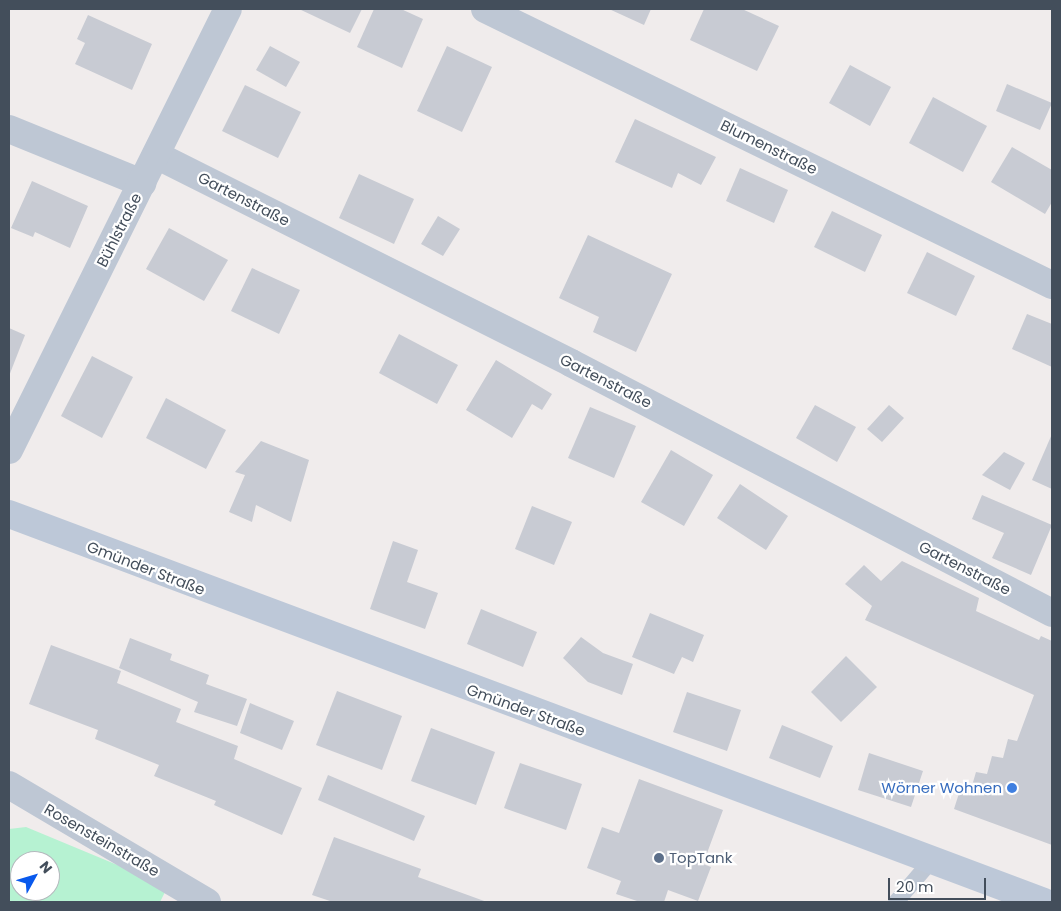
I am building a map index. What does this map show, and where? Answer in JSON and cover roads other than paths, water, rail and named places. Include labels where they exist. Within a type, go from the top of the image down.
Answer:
[{"type":"street","name":"Bühlstraße","points":[[9,450],[228,9]]},
{"type":"street","name":"Blumenstraße","points":[[485,9],[1052,285]]},
{"type":"street","points":[[9,129],[142,183]]},
{"type":"street","name":"Gartenstraße","points":[[156,155],[571,363],[1051,610]]},
{"type":"street","name":"Gmünder Straße","points":[[9,514],[1044,902]]},
{"type":"street","name":"Rosensteinstraße","points":[[9,785],[199,900]]},
{"type":"lane","points":[[896,902],[931,861]]},
{"type":"place","name":"Wörner Wohnen","points":[[1012,788]]},
{"type":"place","name":"TopTank","points":[[659,858]]}]
